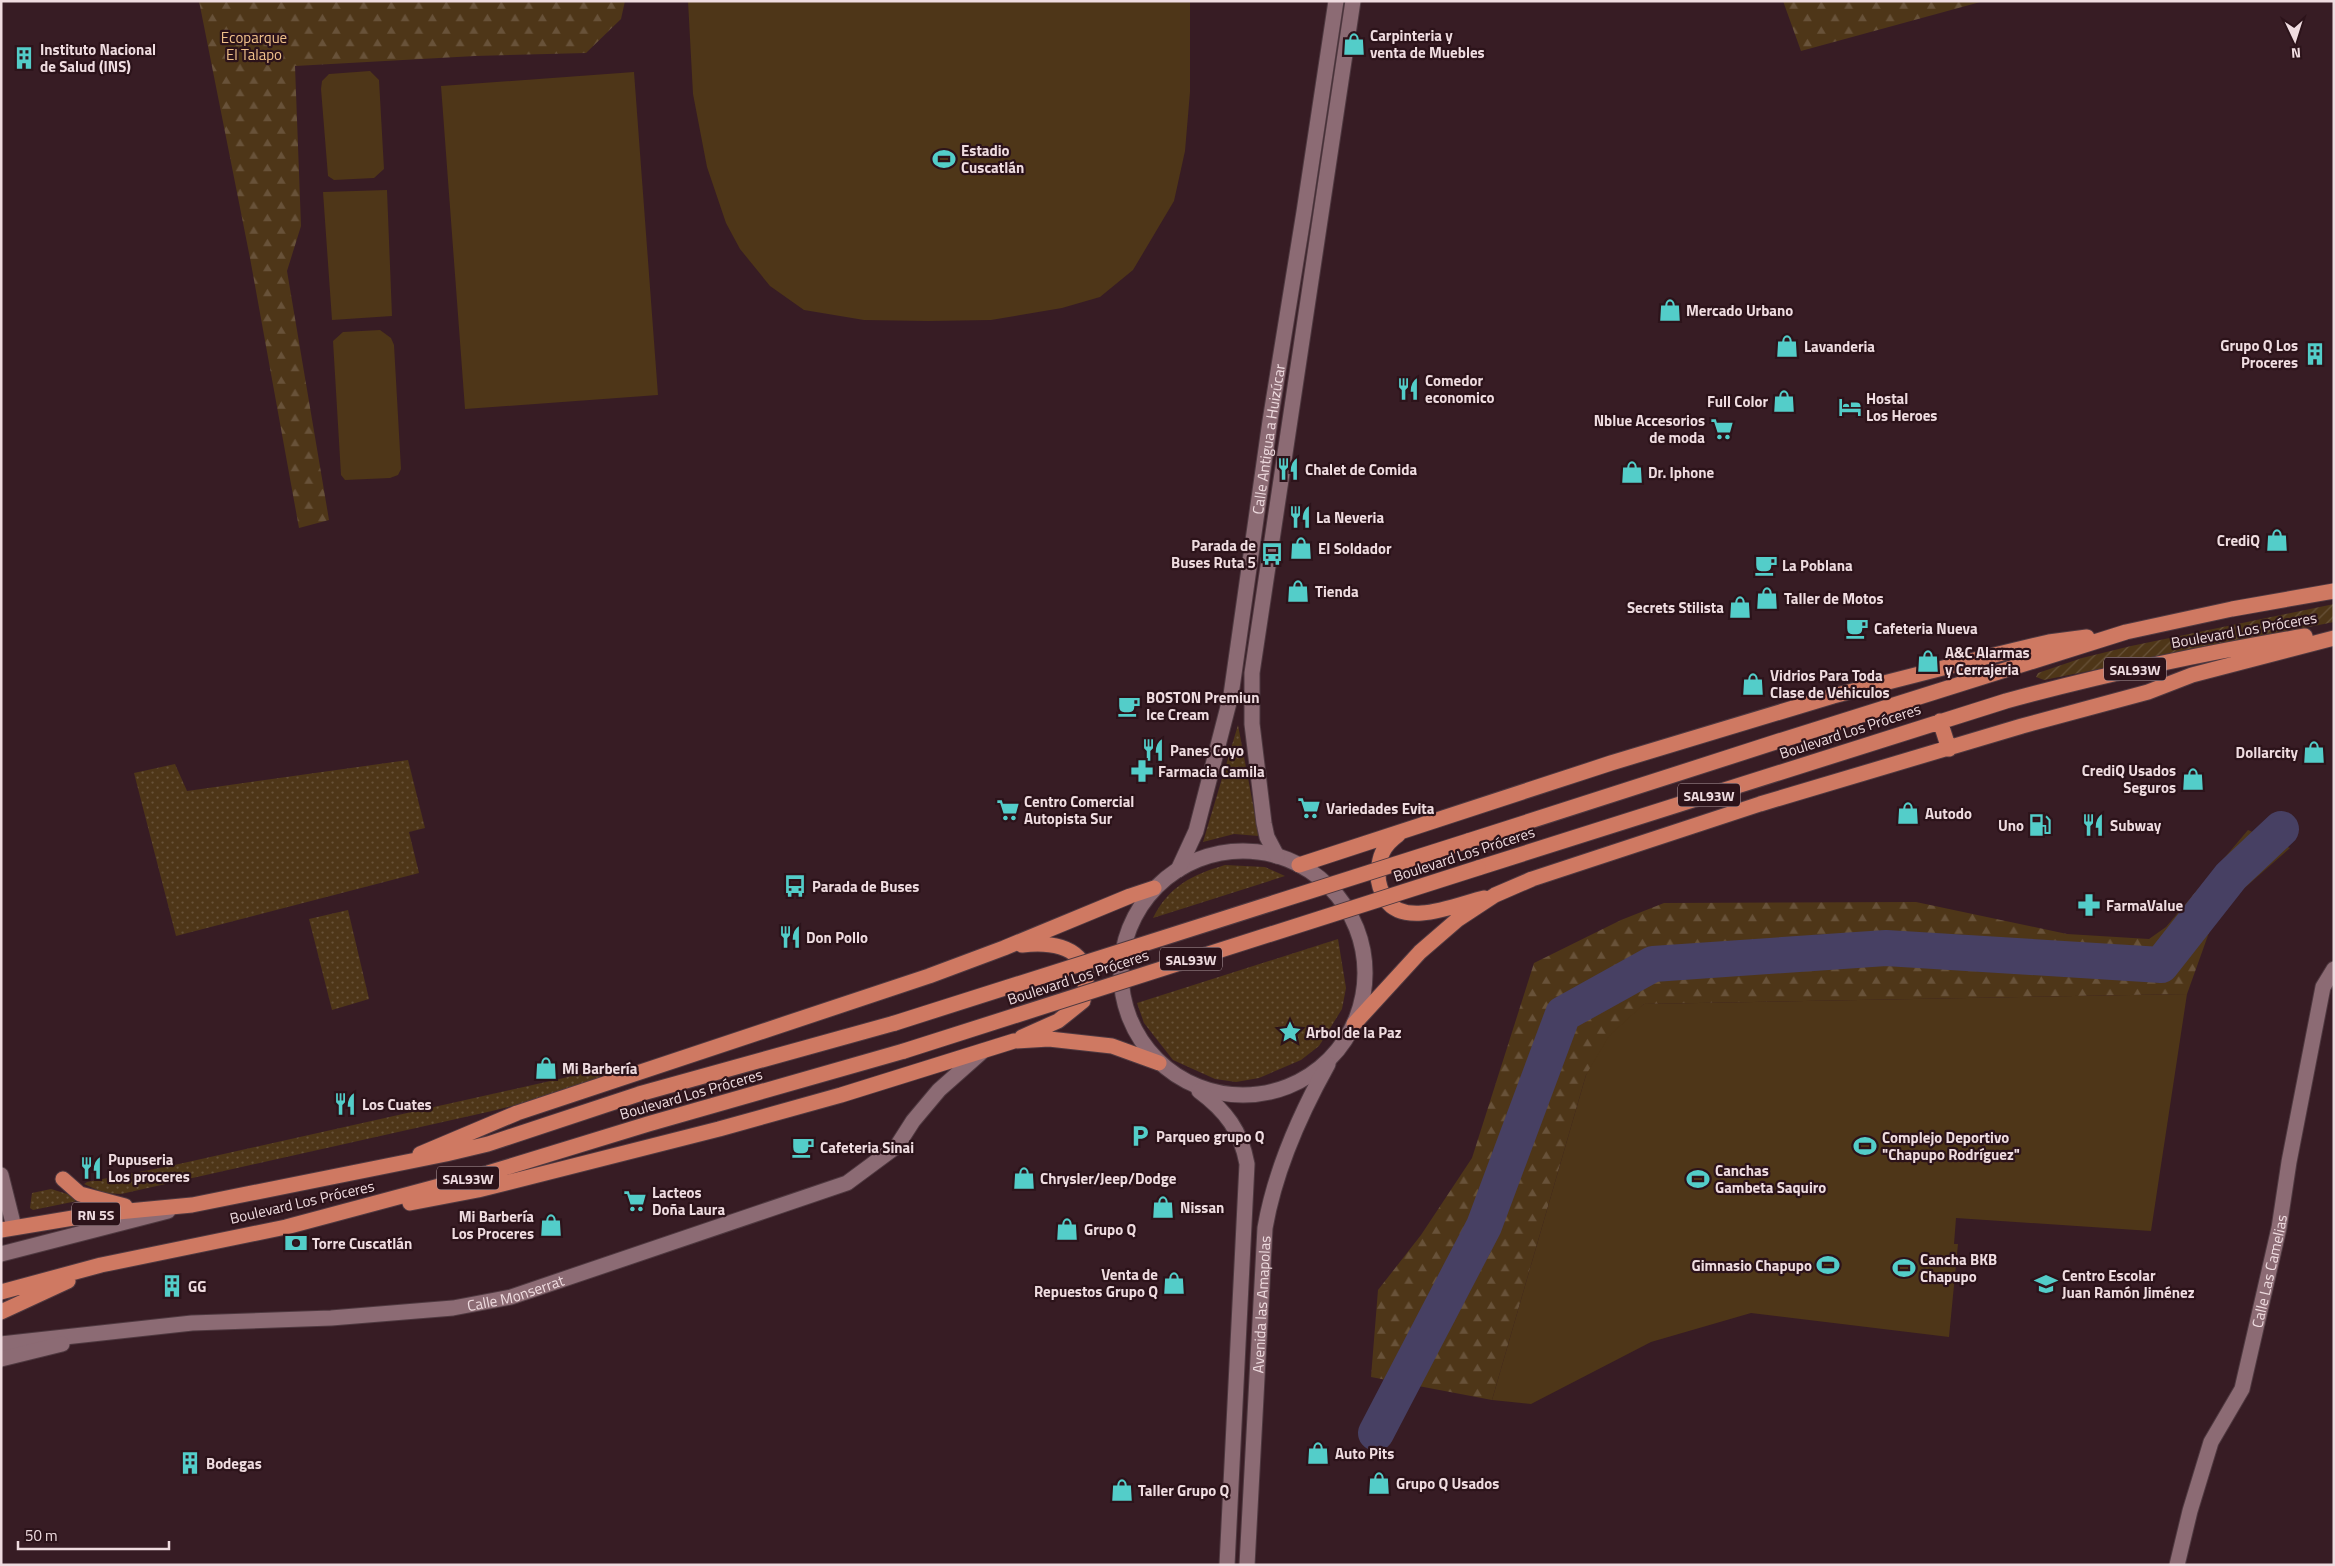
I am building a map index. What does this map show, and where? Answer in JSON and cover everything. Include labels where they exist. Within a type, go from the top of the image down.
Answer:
[{"type":"highway","name":"Boulevard Los Próceres","points":[[7,1229],[97,1214],[192,1206],[488,1144],[639,1094],[895,1023],[1779,740],[2126,632],[2232,609],[2334,591]]},
{"type":"highway","points":[[1300,865],[1610,763],[1833,696],[2049,642],[2126,632]]},
{"type":"highway","name":"Boulevard Los Próceres","points":[[1,1292],[101,1265],[286,1227],[522,1163],[648,1124],[904,1051],[1940,721],[2080,681],[2212,653],[2334,632]]},
{"type":"highway","points":[[1408,828],[1384,847],[1379,861],[1378,878],[1381,892],[1389,904],[1400,912],[1414,914],[1495,895],[1566,866],[1760,804],[2022,726],[2148,692],[2192,675],[2334,638]]},
{"type":"highway","points":[[1940,721],[1949,749]]},
{"type":"highway","points":[[397,1164],[460,1135],[517,1113],[929,976],[1004,948],[1121,899],[1154,888]]},
{"type":"highway","points":[[1354,1024],[1420,952],[1457,920],[1495,895]]},
{"type":"highway","points":[[286,1227],[478,1190],[580,1166],[841,1095],[1014,1041],[1058,1021],[1072,1012],[1082,1001],[1086,973],[1078,958],[1066,949],[1052,944],[1034,943],[1004,948]]},
{"type":"highway","points":[[1014,1041],[1049,1039],[1112,1046],[1159,1063]]},
{"type":"highway","points":[[63,1179],[80,1194],[117,1205],[139,1208],[192,1206]]},
{"type":"highway","points":[[1,1312],[101,1265]]},
{"type":"main road","name":"Calle Antigua a Huizúcar","points":[[1178,870],[1196,831],[1231,695],[1272,403],[1304,212],[1336,1]]},
{"type":"main road","name":"Calle Antigua a Huizúcar","points":[[1277,856],[1267,837],[1264,824],[1252,724],[1252,673],[1353,1]]},
{"type":"main road","points":[[1257,852],[1277,856],[1300,865],[1319,878],[1336,894],[1349,913],[1359,934],[1364,956],[1365,979],[1362,1002],[1354,1024],[1331,1058],[1305,1079],[1265,1093],[1222,1094],[1190,1084],[1159,1063],[1141,1042],[1128,1017],[1121,991],[1120,963],[1126,936],[1137,910],[1154,888],[1178,870],[1196,860],[1222,853],[1257,852]]},
{"type":"main road","name":"Calle Las Camelias","points":[[2177,1565],[2190,1512],[2211,1442],[2242,1389],[2280,1228],[2289,1162],[2323,987],[2334,969]]},
{"type":"main road","name":"Calle Monserrat","points":[[1,1344],[192,1323],[331,1318],[453,1308],[511,1297],[848,1183],[897,1146],[913,1120],[939,1090],[985,1049]]},
{"type":"main road","name":"Avenida las Amapolas","points":[[1247,1565],[1265,1228],[1269,1205],[1292,1136],[1331,1058]]},
{"type":"main road","name":"Avenida las Amapolas","points":[[1190,1084],[1214,1102],[1231,1120],[1239,1135],[1247,1164],[1227,1565]]},
{"type":"main road","points":[[1,1175],[7,1229]]},
{"type":"main road","points":[[1,1254],[192,1206]]},
{"type":"main road","name":"Calle Monserrat","points":[[1,1359],[105,1334]]},
{"type":"green space","name":"Ecoparque El Talapo","points":[[199,1],[625,1],[621,19],[586,53],[475,56],[295,66],[301,226],[287,271],[329,520],[299,528],[250,258]]},
{"type":"green space","name":"Estadio Cuscatlán","points":[[688,1],[1190,1],[1190,92],[1185,151],[1174,201],[1133,270],[1100,297],[1062,308],[991,320],[864,320],[804,310],[770,286],[740,249],[726,223],[707,167],[693,94]]},
{"type":"green space","points":[[1783,1],[1984,1],[1801,51]]},
{"type":"green space","points":[[370,71],[379,80],[384,169],[374,178],[334,180],[328,176],[321,89],[322,81],[329,74]]},
{"type":"green space","points":[[634,72],[658,395],[465,409],[441,86]]},
{"type":"green space","points":[[387,190],[392,316],[332,320],[323,192]]},
{"type":"green space","points":[[380,330],[391,338],[394,345],[401,469],[398,475],[390,478],[345,480],[341,475],[333,341],[343,332]]},
{"type":"green space","points":[[2334,604],[2334,622],[2044,680],[2036,677],[2038,673],[2082,658]]},
{"type":"green space","points":[[1238,725],[1259,836],[1234,834],[1203,842]]},
{"type":"green space","points":[[408,760],[425,828],[409,832],[419,873],[176,936],[134,773],[175,764],[187,791]]},
{"type":"green space","points":[[2248,830],[2290,848],[2216,913],[2187,994],[1644,1004],[1586,1075],[1492,1400],[1371,1377],[1378,1290],[1421,1235],[1472,1158],[1534,963],[1621,920],[1664,903],[1916,902],[2067,934],[2149,939],[2166,927]]},
{"type":"green space","points":[[1225,865],[1265,867],[1285,876],[1153,918],[1166,898],[1183,883],[1202,873]]},
{"type":"green space","points":[[348,910],[369,999],[332,1010],[309,919]]},
{"type":"green space","points":[[1338,939],[1346,988],[1342,1009],[1319,1046],[1301,1060],[1259,1078],[1236,1082],[1215,1079],[1173,1060],[1144,1023],[1137,1003]]},
{"type":"green space","name":"Complejo Deportivo \"Chapupo Rodríguez\"","points":[[2187,994],[2151,1231],[1956,1218],[1954,1244],[1958,1244],[1949,1337],[1751,1313],[1651,1342],[1531,1404],[1492,1400],[1586,1075],[1609,1036],[1644,1004]]},
{"type":"green space","points":[[631,1064],[632,1068],[555,1095],[492,1111],[121,1194],[104,1193],[84,1184],[87,1182],[170,1166]]},
{"type":"green space","points":[[51,1189],[77,1197],[77,1201],[33,1210],[30,1208],[32,1193]]},
{"type":"waterway","points":[[1376,1433],[1484,1226],[1563,1014],[1653,964],[1886,948],[2161,965],[2231,876],[2281,829]]},
{"type":"place","name":"Carpinteria y venta de Muebles","points":[[1354,44]]},
{"type":"place","name":"Instituto Nacional de Salud (INS)","points":[[24,58]]},
{"type":"place","name":"Estadio Cuscatlán","points":[[944,159]]},
{"type":"place","name":"Mercado Urbano","points":[[1670,310]]},
{"type":"place","name":"Lavanderia","points":[[1787,346]]},
{"type":"place","name":"Grupo Q Los Proceres","points":[[2315,354]]},
{"type":"place","name":"Comedor economico","points":[[1408,389]]},
{"type":"place","name":"Full Color","points":[[1784,401]]},
{"type":"place","name":"Hostal Los Heroes","points":[[1850,407]]},
{"type":"place","name":"Nblue Accesorios de moda","points":[[1722,429]]},
{"type":"place","name":"Chalet de Comida","points":[[1288,469]]},
{"type":"place","name":"Dr. Iphone","points":[[1632,472]]},
{"type":"place","name":"La Neveria","points":[[1300,517]]},
{"type":"place","name":"CrediQ","points":[[2277,540]]},
{"type":"place","name":"El Soldador","points":[[1301,548]]},
{"type":"place","name":"Parada de Buses Ruta 5","points":[[1272,554]]},
{"type":"place","name":"La Poblana","points":[[1766,565]]},
{"type":"place","name":"Tienda","points":[[1298,591]]},
{"type":"place","name":"Taller de Motos","points":[[1767,598]]},
{"type":"place","name":"Secrets Stilista","points":[[1740,607]]},
{"type":"place","name":"Cafeteria Nueva","points":[[1857,628]]},
{"type":"place","name":"A&C Alarmas y Cerrajeria","points":[[1928,661]]},
{"type":"place","name":"Vidrios Para Toda Clase de Vehiculos","points":[[1753,684]]},
{"type":"place","name":"BOSTON Premiun Ice Cream","points":[[1129,706]]},
{"type":"place","name":"Panes Coyo","points":[[1153,750]]},
{"type":"place","name":"Dollarcity","points":[[2314,752]]},
{"type":"place","name":"Farmacia Camila","points":[[1142,771]]},
{"type":"place","name":"CrediQ Usados Seguros","points":[[2193,779]]},
{"type":"place","name":"Variedades Evita","points":[[1309,808]]},
{"type":"place","name":"Centro Comercial Autopista Sur","points":[[1008,810]]},
{"type":"place","name":"Autodo","points":[[1908,813]]},
{"type":"place","name":"Uno","points":[[2040,825]]},
{"type":"place","name":"Subway","points":[[2093,825]]},
{"type":"place","name":"Parada de Buses","points":[[795,886]]},
{"type":"place","name":"FarmaValue","points":[[2089,905]]},
{"type":"place","name":"Don Pollo","points":[[790,937]]},
{"type":"place","name":"Arbol de la Paz","points":[[1290,1032]]},
{"type":"place","name":"Mi Barbería","points":[[546,1068]]},
{"type":"place","name":"Los Cuates","points":[[345,1104]]},
{"type":"place","name":"Parqueo grupo Q","points":[[1140,1136]]},
{"type":"place","name":"Complejo Deportivo \"Chapupo Rodríguez\"","points":[[1865,1146]]},
{"type":"place","name":"Cafeteria Sinai","points":[[803,1147]]},
{"type":"place","name":"Pupuseria Los proceres","points":[[91,1168]]},
{"type":"place","name":"Chrysler/Jeep/Dodge","points":[[1024,1178]]},
{"type":"place","name":"Canchas Gambeta Saquiro","points":[[1698,1179]]},
{"type":"place","name":"Lacteos Doña Laura","points":[[635,1201]]},
{"type":"place","name":"Nissan","points":[[1163,1207]]},
{"type":"place","name":"Mi Barbería Los Proceres","points":[[551,1225]]},
{"type":"place","name":"Grupo Q","points":[[1067,1229]]},
{"type":"place","name":"Torre Cuscatlán","points":[[296,1243]]},
{"type":"place","name":"Gimnasio Chapupo","points":[[1828,1265]]},
{"type":"place","name":"Cancha BKB Chapupo","points":[[1904,1268]]},
{"type":"place","name":"Venta de Repuestos Grupo Q","points":[[1174,1283]]},
{"type":"place","name":"Centro Escolar Juan Ramón Jiménez","points":[[2046,1284]]},
{"type":"place","name":"GG","points":[[172,1286]]},
{"type":"place","name":"Auto Pits","points":[[1318,1453]]},
{"type":"place","name":"Bodegas","points":[[190,1463]]},
{"type":"place","name":"Grupo Q Usados","points":[[1379,1483]]},
{"type":"place","name":"Taller Grupo Q","points":[[1122,1490]]}]
